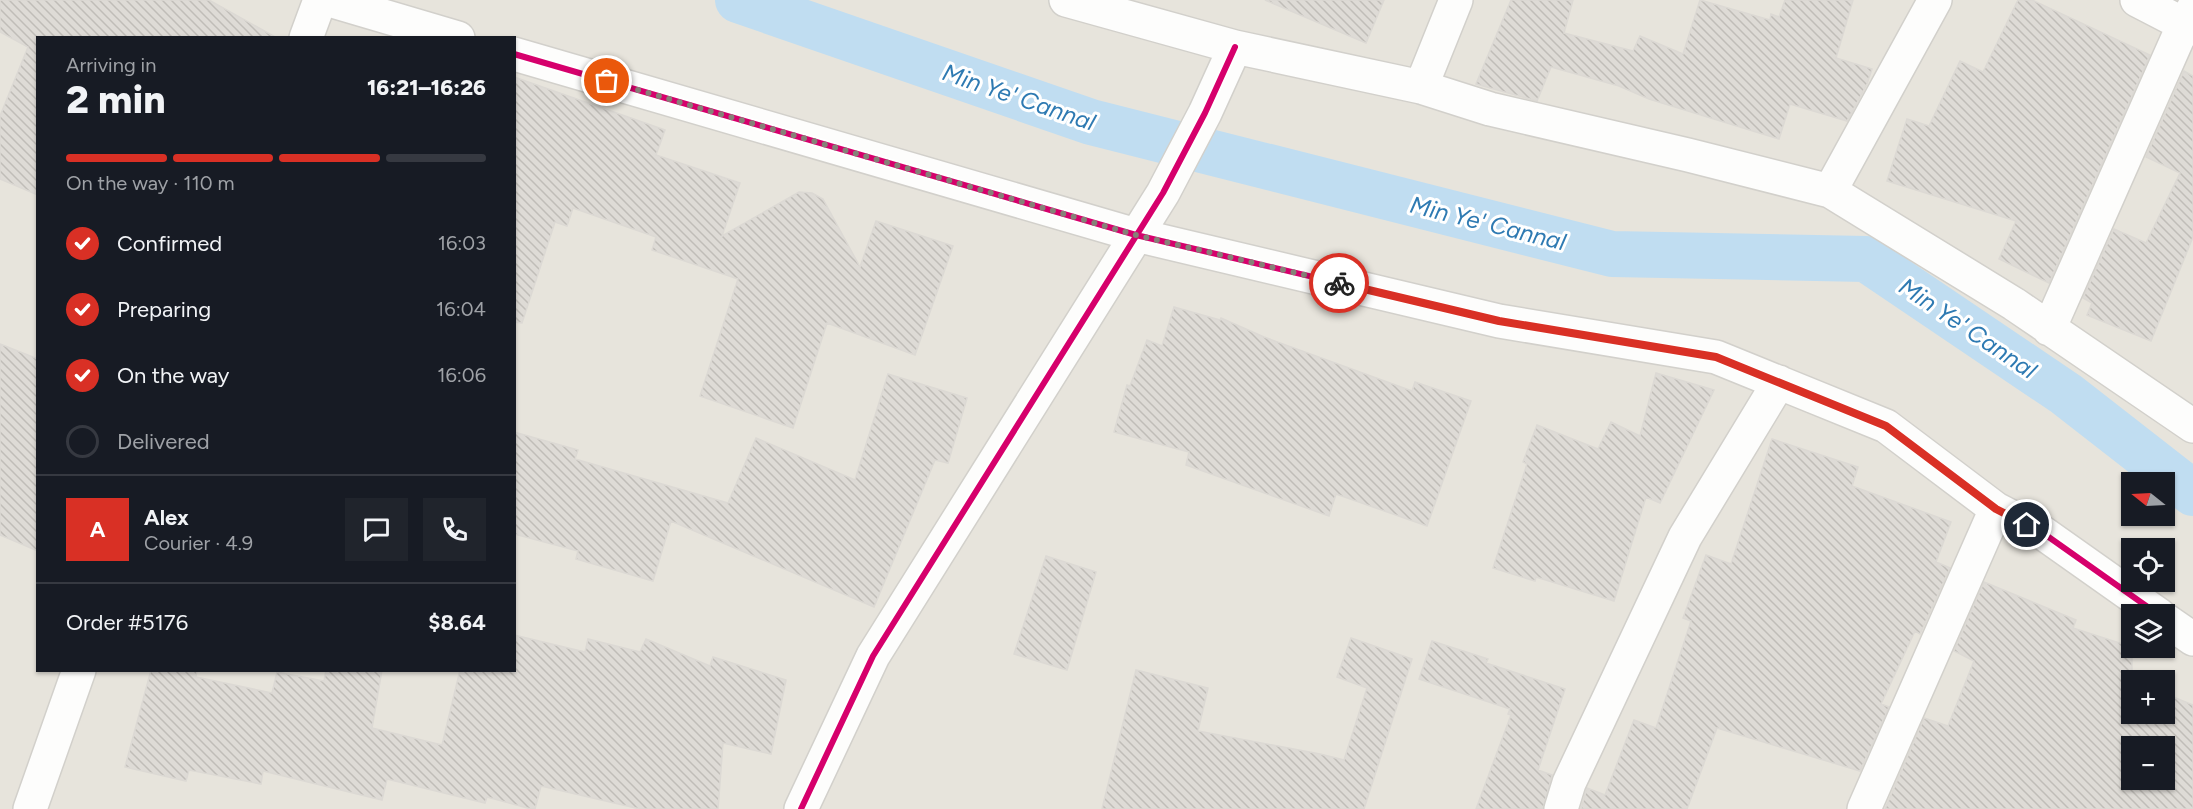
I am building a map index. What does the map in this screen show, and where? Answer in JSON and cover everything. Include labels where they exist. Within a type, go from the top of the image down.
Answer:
[{"type":"street","points":[[307,36],[320,0]]},
{"type":"street","points":[[329,0],[451,36]]},
{"type":"street","points":[[1066,0],[1235,47],[1421,87],[1490,108],[1688,154],[1830,191],[2014,304],[2193,426]]},
{"type":"street","points":[[1421,87],[1456,0]]},
{"type":"street","points":[[1830,191],[1935,0]]},
{"type":"street","points":[[2049,329],[2190,20],[2137,0]]},
{"type":"street","points":[[801,809],[873,656],[1163,193],[1205,113],[1235,47]]},
{"type":"street","points":[[516,55],[1136,235],[1499,321],[1716,357],[1886,426],[1996,509],[2043,533],[2143,604]]},
{"type":"street","points":[[1561,809],[1569,783],[1685,537],[1779,382]]},
{"type":"street","points":[[1864,809],[1996,509]]},
{"type":"street","points":[[2175,627],[2193,639]]},
{"type":"street","points":[[30,809],[78,672]]},
{"type":"shaded area","points":[[0,0],[2193,0],[2193,809],[0,809]]},
{"type":"building","points":[[0,0],[209,0],[273,36],[36,36],[36,194],[0,179],[0,116],[28,47],[0,32]]},
{"type":"building","points":[[1265,0],[1384,0],[1366,43]]},
{"type":"building","points":[[1511,0],[1573,0],[1564,33],[1633,51],[1640,36],[1683,54],[1700,0],[1770,20],[1771,14],[1779,17],[1785,0],[1853,0],[1836,58],[1872,69],[1867,84],[1847,121],[1790,104],[1779,139],[1649,99],[1619,86],[1551,67],[1537,101],[1476,84]]},
{"type":"building","points":[[2018,0],[2032,0],[2150,55],[2049,283],[1999,259],[2016,221],[1887,181],[1907,119],[1929,126],[1960,61],[1983,72]]},
{"type":"building","points":[[2184,71],[2193,76],[2193,237],[2151,341],[2087,315],[2092,303],[2083,298],[2114,229],[2146,243],[2180,173],[2146,157]]},
{"type":"building","points":[[516,78],[665,130],[656,155],[740,183],[722,236],[799,192],[812,193],[823,199],[860,267],[876,221],[953,246],[915,355],[827,323],[793,428],[700,396],[738,279],[652,250],[656,237],[573,208],[567,226],[555,222],[522,323],[516,322]]},
{"type":"building","points":[[1174,307],[1220,320],[1221,318],[1264,337],[1412,391],[1415,382],[1471,401],[1427,526],[1336,494],[1329,516],[1186,465],[1189,452],[1114,432],[1127,385],[1130,386],[1147,340],[1162,346]]},
{"type":"building","points":[[0,344],[36,358],[36,550],[0,535]]},
{"type":"building","points":[[1656,373],[1714,390],[1660,503],[1646,497],[1614,601],[1536,577],[1535,581],[1493,568],[1527,464],[1523,462],[1537,425],[1598,449],[1611,422],[1640,436]]},
{"type":"building","points":[[888,374],[967,398],[948,463],[935,460],[874,607],[671,521],[653,581],[576,559],[578,551],[516,535],[516,433],[578,450],[575,459],[728,503],[756,438],[855,480]]},
{"type":"building","points":[[1772,439],[1858,467],[1852,486],[1951,522],[1936,562],[1950,568],[1920,634],[1915,631],[1881,704],[1889,707],[1860,771],[1717,728],[1687,809],[1581,809],[1587,788],[1605,795],[1634,720],[1656,728],[1691,621],[1683,618],[1706,555],[1731,564]]},
{"type":"building","points":[[1046,556],[1096,572],[1067,670],[1014,654]]},
{"type":"building","points":[[1984,582],[2076,620],[2073,628],[2121,643],[2121,658],[2132,658],[2132,670],[2121,670],[2121,724],[2175,724],[2175,698],[2193,705],[2193,809],[1885,809],[1924,718],[1948,726],[1974,661],[1954,651]]},
{"type":"building","points":[[516,635],[585,652],[588,639],[640,652],[646,639],[710,666],[713,657],[786,680],[771,754],[723,743],[718,809],[640,809],[541,786],[535,809],[531,809],[487,797],[485,803],[387,779],[382,800],[263,771],[261,784],[189,770],[186,781],[125,767],[150,672],[197,672],[196,677],[272,693],[277,672],[324,681],[326,672],[382,672],[372,728],[442,745],[460,672],[516,672]]},
{"type":"building","points":[[1351,638],[1412,659],[1364,809],[1102,809],[1136,670],[1208,688],[1198,731],[1344,760],[1367,688],[1337,677]]},
{"type":"building","points":[[1432,641],[1488,659],[1486,663],[1565,689],[1538,770],[1552,775],[1543,809],[1476,809],[1511,715],[1508,714],[1510,709],[1419,679]]},
{"type":"waterway","name":"Min Ye' Cannal","points":[[738,0],[1091,122],[1612,254],[1866,259],[2066,394],[2193,493]]},
{"type":"cycle path","points":[[801,809],[873,656],[1163,193],[1205,113],[1235,47]]},
{"type":"cycle path","points":[[516,55],[1136,235],[1499,321],[1716,357],[1886,426],[1996,509],[2043,533],[2143,604]]},
{"type":"way so far","points":[[607,81],[1136,235],[1339,283]]},
{"type":"route","points":[[1339,283],[1499,321],[1716,357],[1886,426],[1996,509],[2027,525]]}]
